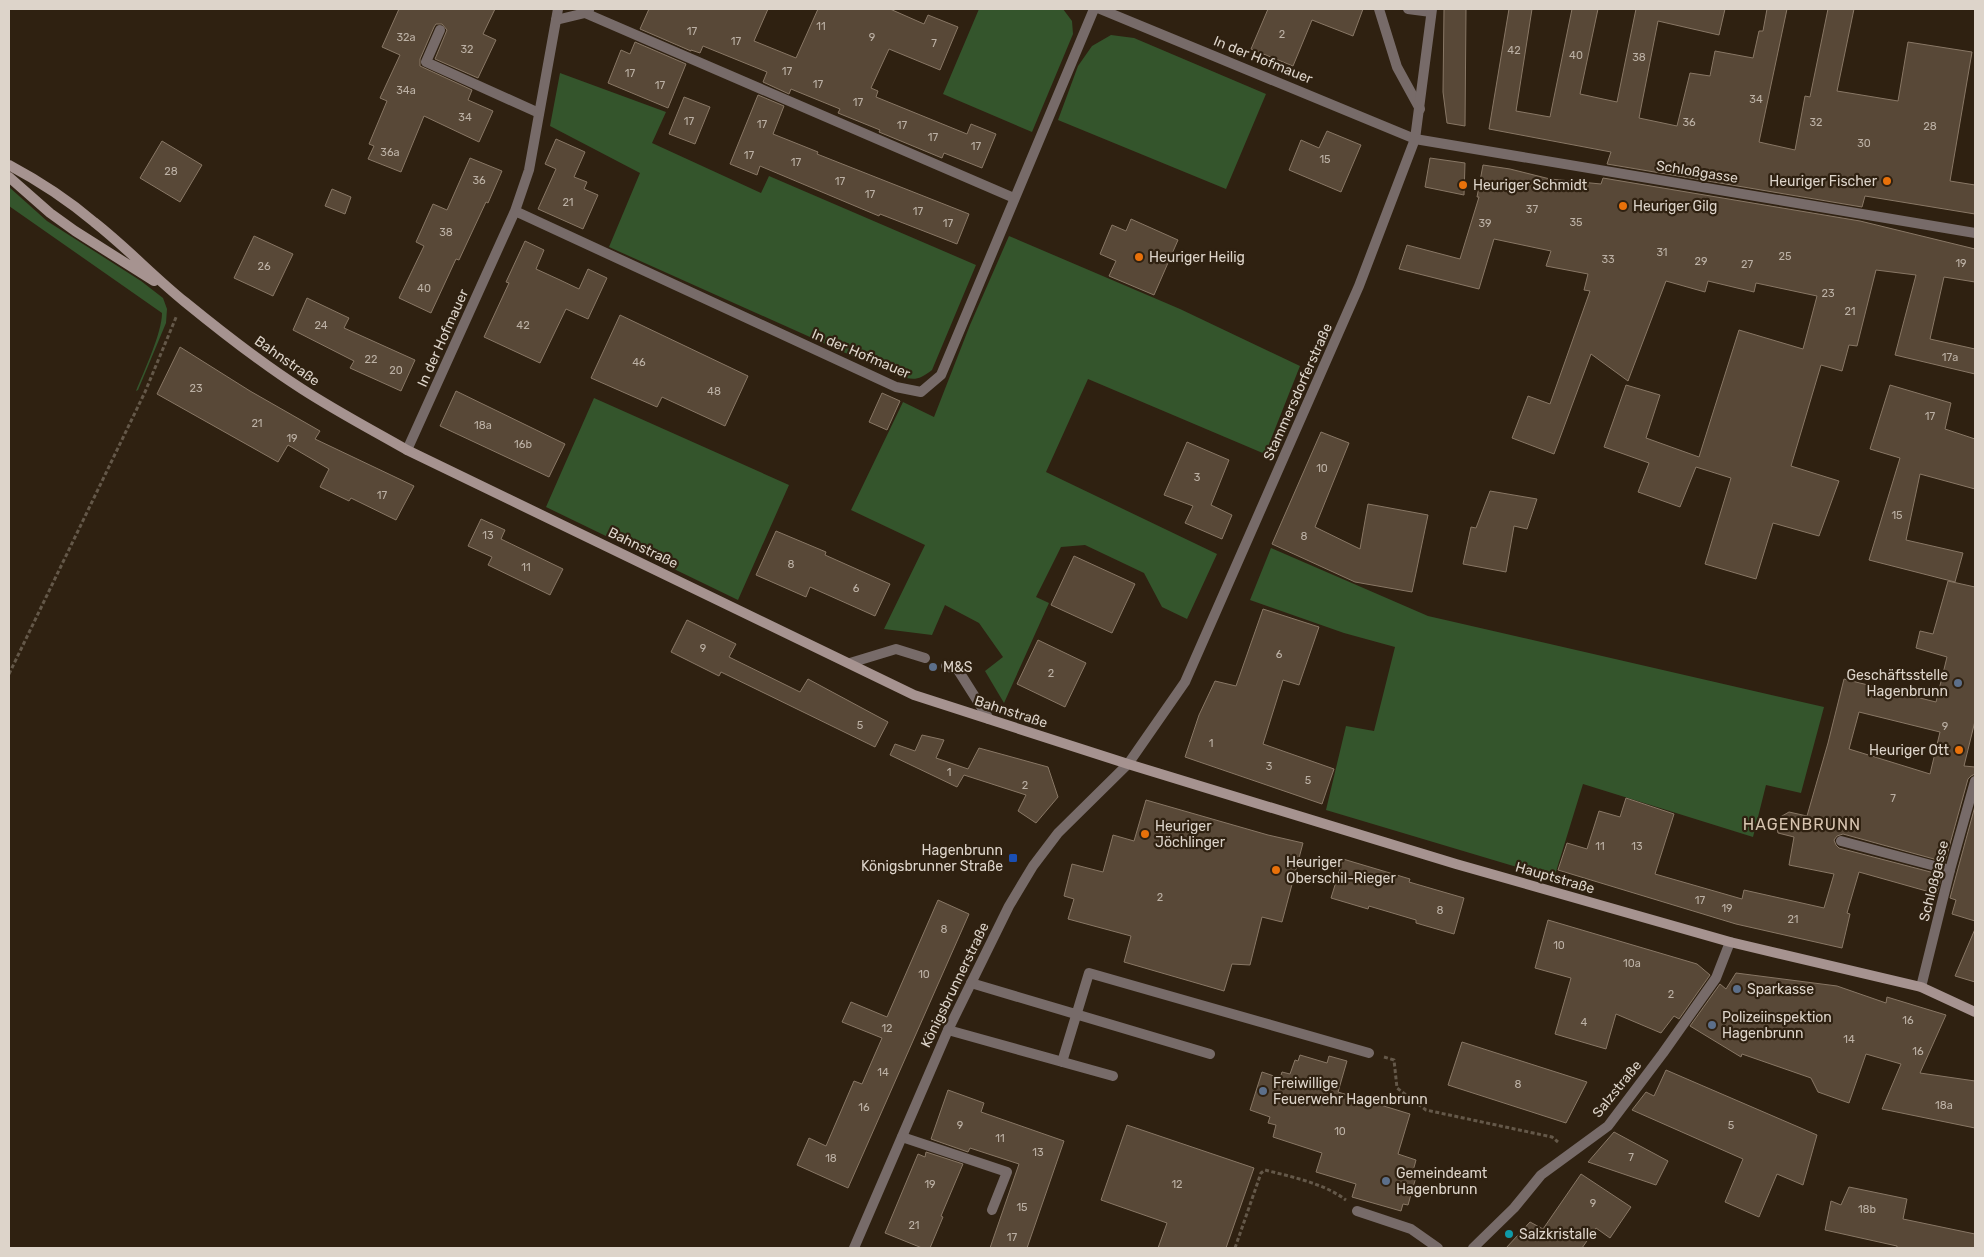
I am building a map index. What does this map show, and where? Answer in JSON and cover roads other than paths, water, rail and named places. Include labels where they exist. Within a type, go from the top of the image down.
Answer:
[{"type":"main road","name":"Bahnstraße","points":[[9,165],[51,189],[87,216],[181,298],[238,343],[300,388],[407,450],[914,695],[1128,764]]},
{"type":"main road","name":"Bahnstraße","points":[[9,177],[50,214],[75,232],[181,298]]},
{"type":"main road","name":"Hauptstraße","points":[[1128,764],[1456,864],[1730,942],[1921,988],[1975,1012]]},
{"type":"street","name":"In der Hofmauer","points":[[407,450],[515,211],[529,170],[558,9]]},
{"type":"street","name":"In der Hofmauer","points":[[515,211],[896,387],[921,392],[941,375],[1094,9]]},
{"type":"street","name":"In der Hofmauer","points":[[1100,9],[1415,139]]},
{"type":"street","points":[[1379,9],[1397,68],[1420,108]]},
{"type":"street","points":[[1408,9],[1431,10]]},
{"type":"street","name":"Stammersdorferstraße","points":[[1128,764],[1185,682],[1360,286],[1415,139],[1431,10]]},
{"type":"street","points":[[556,20],[587,11],[1014,198]]},
{"type":"street","points":[[440,30],[426,62],[539,113]]},
{"type":"street","name":"Schloßgasse","points":[[1415,139],[1975,233]]},
{"type":"street","points":[[850,664],[896,649],[924,658]]},
{"type":"street","points":[[946,666],[958,670],[989,719]]},
{"type":"street","name":"Königsbrunnerstraße","points":[[854,1248],[948,1030],[1009,906],[1033,866],[1058,833],[1128,764]]},
{"type":"street","name":"Schloßgasse","points":[[1921,988],[1950,870],[1975,781]]},
{"type":"street","points":[[1841,841],[1950,870]]},
{"type":"street","name":"Salzstraße","points":[[1473,1248],[1514,1208],[1541,1175],[1608,1126],[1716,978],[1730,942]]},
{"type":"street","points":[[1062,1062],[1089,973],[1369,1053]]},
{"type":"street","points":[[971,983],[1210,1054]]},
{"type":"street","points":[[948,1030],[1113,1076]]},
{"type":"street","points":[[902,1137],[1007,1172],[992,1210]]},
{"type":"street","points":[[1357,1211],[1411,1229],[1438,1248]]},
{"type":"place","name":"Heuriger Fischer","points":[[1887,181]]},
{"type":"place","name":"Heuriger Schmidt","points":[[1463,185]]},
{"type":"place","name":"Heuriger Gilg","points":[[1623,206]]},
{"type":"place","name":"Heuriger Heilig","points":[[1139,257]]},
{"type":"place","name":"M&S","points":[[933,667]]},
{"type":"place","name":"Geschäftsstelle Hagenbrunn","points":[[1958,683]]},
{"type":"place","name":"Heuriger Ott","points":[[1959,750]]},
{"type":"place","name":"Heuriger Jöchlinger","points":[[1145,834]]},
{"type":"place","name":"Hagenbrunn Königsbrunner Straße","points":[[1013,858]]},
{"type":"place","name":"Heuriger Oberschil-Rieger","points":[[1276,870]]},
{"type":"place","name":"Sparkasse","points":[[1737,989]]},
{"type":"place","name":"Polizeiinspektion Hagenbrunn","points":[[1712,1025]]},
{"type":"place","name":"Freiwillige Feuerwehr Hagenbrunn","points":[[1263,1091]]},
{"type":"place","name":"Gemeindeamt Hagenbrunn","points":[[1386,1181]]},
{"type":"place","name":"Salzkristalle","points":[[1509,1234]]},
{"type":"district","name":"HAGENBRUNN","points":[[1802,824]]}]
